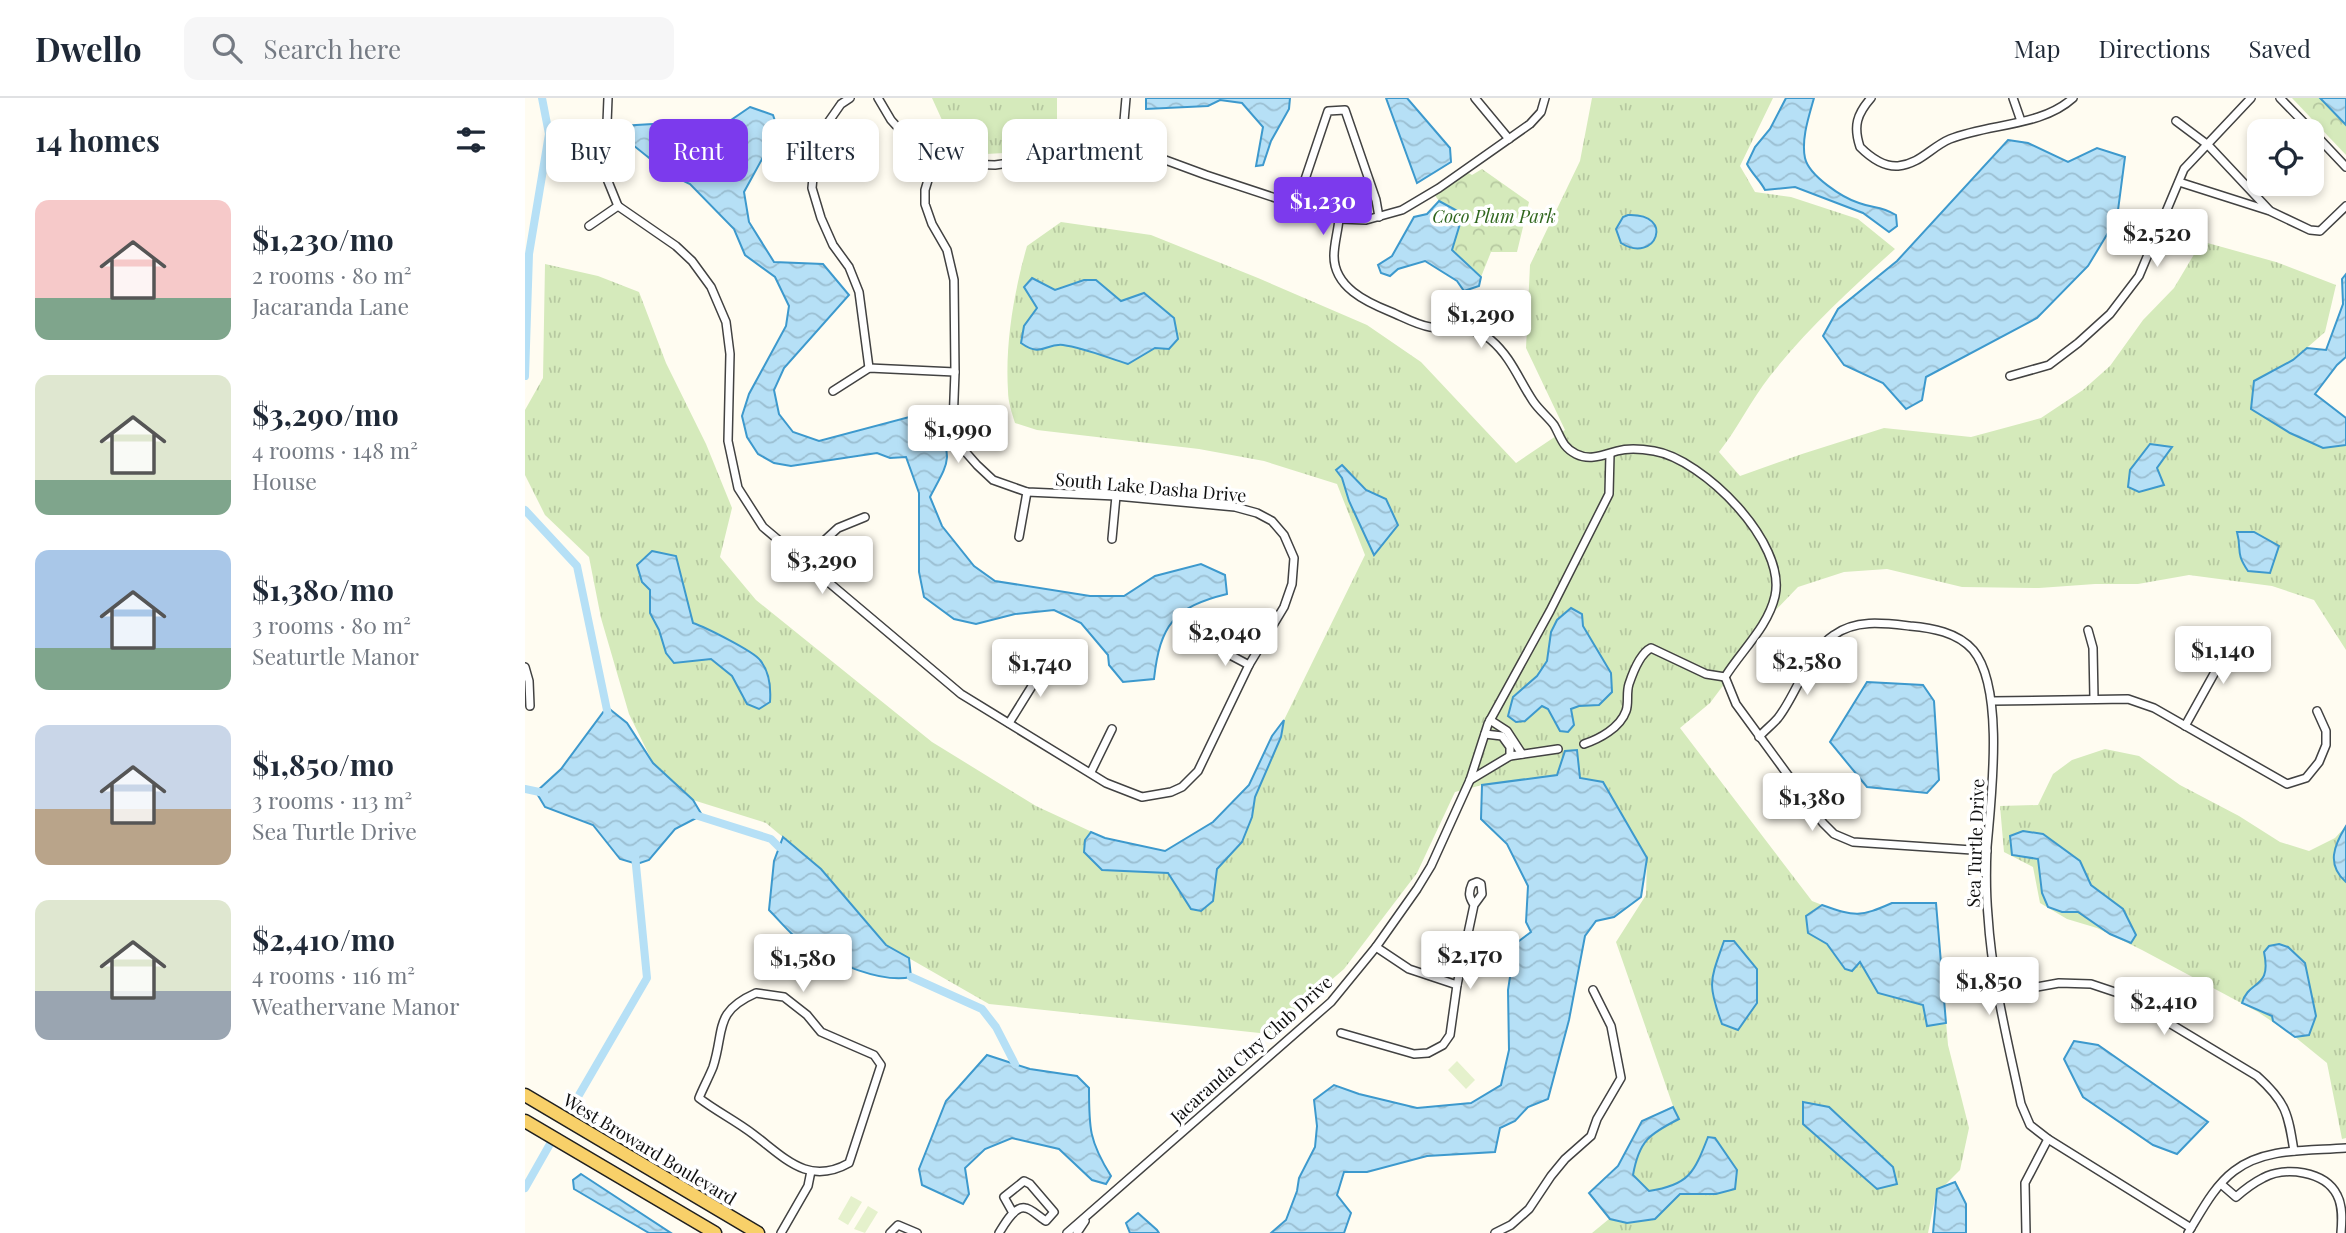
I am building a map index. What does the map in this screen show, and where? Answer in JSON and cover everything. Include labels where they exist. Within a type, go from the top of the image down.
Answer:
[{"type":"main road","name":"West Broward Boulevard","points":[[525,1094],[758,1233]]},
{"type":"main road","points":[[525,1121],[715,1233]]},
{"type":"street","points":[[608,98],[605,174],[618,206],[676,246],[692,261],[711,287],[726,322],[730,354],[728,441],[738,488],[763,527],[961,694],[1107,783],[1142,797],[1171,792],[1182,787],[1198,771],[1249,665],[1213,646]]},
{"type":"street","points":[[850,98],[841,104],[827,124],[815,156],[812,188],[829,236],[849,267],[859,292],[869,368]]},
{"type":"street","points":[[878,98],[893,122]]},
{"type":"street","points":[[1124,119],[1126,98]]},
{"type":"street","points":[[1475,98],[1509,139]]},
{"type":"street","points":[[1167,160],[1339,219],[1366,220],[1402,209],[1439,188],[1530,124],[1541,112],[1545,98]]},
{"type":"street","points":[[1871,98],[1855,123],[1860,147],[1878,162],[1895,166],[1912,163],[1946,141],[1967,133],[2047,115],[2073,98]]},
{"type":"street","points":[[2013,98],[2021,121]]},
{"type":"street","points":[[2010,376],[2049,365],[2110,314],[2139,276],[2184,169],[2251,98]]},
{"type":"street","points":[[2280,98],[2300,119]]},
{"type":"street","points":[[1296,206],[1328,111],[1345,110],[1377,200],[1379,217]]},
{"type":"street","points":[[2176,121],[2208,145],[2270,211]]},
{"type":"street","points":[[2324,144],[2346,167]]},
{"type":"street","name":"South Lake Dasha Drive","points":[[927,182],[925,204],[932,224],[947,250],[954,280],[953,425],[962,448],[993,480],[1027,492],[1235,506],[1272,521],[1284,535],[1294,558],[1292,584],[1284,607],[1249,665]]},
{"type":"street","points":[[2179,182],[2270,211],[2310,230],[2321,231],[2346,206]]},
{"type":"street","points":[[589,226],[618,206]]},
{"type":"street","points":[[1339,219],[1334,258],[1343,282],[1363,301],[1427,327],[1472,330],[1489,338],[1503,352],[1533,402],[1553,425],[1564,447],[1579,455],[1601,457],[1618,451],[1657,451],[1696,470],[1722,491],[1745,516],[1765,543],[1774,572],[1775,595],[1762,627],[1745,646],[1725,677]]},
{"type":"street","points":[[833,391],[869,368],[955,372]]},
{"type":"street","points":[[1522,754],[1507,730],[1490,720],[1550,611],[1609,494],[1610,454]]},
{"type":"street","points":[[1019,537],[1027,492]]},
{"type":"street","points":[[1112,539],[1116,496]]},
{"type":"street","points":[[802,561],[838,528],[865,517]]},
{"type":"street","points":[[1759,737],[1779,717],[1821,647],[1832,635],[1850,626],[1877,622],[1940,629],[1973,650],[1983,669],[1992,701],[2128,699],[2154,708],[2287,784],[2306,778],[2319,762],[2326,745],[2326,731],[2317,711]]},
{"type":"street","points":[[2088,630],[2093,648],[2094,699]]},
{"type":"street","points":[[2185,726],[2225,654],[2228,635]]},
{"type":"street","points":[[1584,744],[1613,728],[1625,712],[1629,684],[1644,652],[1651,648],[1706,674],[1725,677]]},
{"type":"street","points":[[1009,723],[1037,678],[1039,663]]},
{"type":"street","points":[[525,667],[529,681],[530,706]]},
{"type":"street","points":[[1725,677],[1736,704],[1822,823],[1834,834],[1853,842],[1987,851]]},
{"type":"street","name":"Sea Turtle Drive","points":[[1992,701],[1993,778],[1987,851],[1987,915],[1998,994],[2021,1104],[2030,1125],[2048,1139],[2190,1231]]},
{"type":"street","name":"Jacaranda Ctry Club Drive","points":[[1067,1233],[1331,1002],[1375,947],[1431,866],[1470,780],[1490,720]]},
{"type":"street","points":[[1091,772],[1112,729]]},
{"type":"street","points":[[1485,734],[1502,736],[1510,747],[1510,756]]},
{"type":"street","points":[[1470,780],[1510,756],[1559,749]]},
{"type":"street","points":[[1341,1033],[1414,1054],[1428,1053],[1443,1045],[1450,1035],[1457,985],[1474,905]]},
{"type":"street","points":[[1375,947],[1409,969],[1457,985]]},
{"type":"street","points":[[1998,994],[2059,983],[2091,984],[2121,995],[2257,1076],[2276,1094],[2289,1118],[2294,1151]]},
{"type":"street","points":[[1495,1233],[1511,1226],[1529,1209],[1558,1168],[1591,1136],[1597,1119],[1621,1078],[1611,1026],[1593,990]]},
{"type":"street","points":[[756,993],[784,997],[807,1015],[821,1032],[874,1055],[881,1065],[849,1163],[835,1171],[811,1171],[786,1160],[751,1132],[699,1098],[713,1066],[719,1029],[730,1009],[756,993]]},
{"type":"street","points":[[2026,1233],[2025,1183],[2048,1139]]},
{"type":"street","points":[[2190,1231],[2221,1184],[2235,1170],[2260,1158],[2294,1151],[2346,1148]]},
{"type":"street","points":[[781,1233],[808,1186],[811,1171]]},
{"type":"street","points":[[2221,1184],[2236,1197],[2265,1176],[2296,1171],[2323,1180],[2337,1194],[2342,1215],[2341,1233]]},
{"type":"street","points":[[999,1233],[1013,1213],[1025,1208],[1046,1221],[1054,1212],[1030,1184],[1024,1181],[1004,1197],[1013,1213]]},
{"type":"street","name":"Jacaranda Ctry Club Drive","points":[[1077,1233],[1091,1211]]},
{"type":"street","points":[[890,1233],[898,1225],[917,1233]]},
{"type":"green space","points":[[932,98],[1057,98],[1057,119],[1002,119],[1002,153],[988,154],[988,119],[942,119]]},
{"type":"green space","points":[[1592,98],[1773,98],[1740,166],[1755,192],[1791,197],[1858,219],[1895,249],[1814,326],[1763,385],[1719,452],[1740,476],[1884,428],[1971,437],[2041,418],[2083,390],[2110,366],[2143,320],[2174,288],[2204,242],[2276,262],[2336,285],[2325,332],[2293,360],[2254,381],[2323,448],[2346,445],[2346,650],[2314,600],[2272,586],[2189,575],[2138,584],[2039,588],[1962,587],[1887,569],[1844,572],[1798,587],[1767,619],[1740,663],[1710,703],[1680,728],[1812,901],[1840,912],[1864,915],[1892,903],[1936,903],[1948,1045],[1969,1128],[1960,1170],[1936,1194],[1928,1233],[1592,1233],[1609,1219],[1589,1193],[1618,1166],[1642,1121],[1673,1106],[1616,942],[1646,895],[1647,858],[1580,778],[1565,751],[1558,775],[1482,785],[1455,792],[1417,873],[1344,969],[1269,1034],[989,1004],[886,945],[821,869],[766,823],[693,800],[653,763],[629,714],[601,618],[589,557],[545,515],[525,475],[525,410],[543,378],[545,264],[598,276],[639,292],[666,363],[706,444],[732,508],[720,557],[756,600],[932,742],[1036,806],[1105,838],[1165,851],[1213,822],[1249,785],[1365,555],[1337,484],[1264,461],[1199,449],[1037,430],[1015,423],[1008,395],[1009,336],[1014,299],[1027,246],[1061,222],[1151,235],[1367,325],[1421,362],[1516,463],[1565,430],[1526,348],[1530,265],[1580,161]]},
{"type":"green space","points":[[2292,98],[2320,98],[2346,125],[2346,155],[2324,132],[2324,119],[2312,119]]},
{"type":"green space","name":"Coco Plum Park","points":[[1482,169],[1529,202],[1517,252],[1491,252],[1481,277],[1452,250],[1463,214],[1439,201],[1434,194],[1467,172],[1472,175]]},
{"type":"green space","points":[[2105,749],[2139,756],[2180,785],[2239,816],[2280,842],[2309,851],[2335,838],[2346,826],[2346,1138],[2342,1139],[2327,1063],[2258,1012],[2142,950],[2097,928],[2067,919],[2040,903],[2033,867],[2004,852],[2000,806],[2038,805],[2053,774],[2072,760]]},
{"type":"green space","points":[[1457,1061],[1475,1080],[1466,1089],[1448,1070]]},
{"type":"green space","points":[[851,1196],[862,1202],[848,1225],[838,1219]]},
{"type":"green space","points":[[868,1206],[878,1212],[865,1233],[854,1229]]},
{"type":"water","points":[[1146,98],[1290,98],[1289,109],[1271,141],[1263,165],[1256,166],[1263,127],[1242,103],[1220,100],[1208,106],[1146,109]]},
{"type":"water","points":[[1386,98],[1407,98],[1450,148],[1451,162],[1417,183]]},
{"type":"water","points":[[1786,98],[1814,98],[1804,143],[1805,158],[1813,172],[1844,196],[1896,215],[1897,226],[1889,232],[1863,213],[1795,187],[1765,190],[1747,164]]},
{"type":"water","points":[[2320,98],[2346,98],[2346,125]]},
{"type":"water","points":[[750,107],[773,115],[774,119],[762,119],[762,159],[744,192],[749,222],[774,262],[823,264],[849,295],[784,368],[774,390],[779,414],[793,432],[819,441],[913,416],[936,424],[945,446],[947,461],[930,497],[942,526],[974,566],[995,581],[1090,596],[1124,596],[1155,576],[1201,564],[1225,575],[1227,594],[1194,605],[1173,621],[1160,645],[1154,679],[1123,682],[1109,665],[1108,655],[1081,623],[1054,610],[1015,614],[976,624],[954,619],[924,597],[919,572],[919,493],[906,457],[890,458],[877,453],[791,466],[774,463],[758,454],[747,437],[742,416],[749,394],[786,326],[789,306],[775,277],[745,255],[734,229],[686,182],[748,182],[748,119],[732,119]]},
{"type":"water","points":[[649,124],[649,158],[635,147],[635,125]]},
{"type":"water","points":[[2008,140],[2028,143],[2068,162],[2097,148],[2125,157],[2117,218],[2088,266],[2037,318],[1926,377],[1922,400],[1906,409],[1883,383],[1844,365],[1823,336],[1838,309],[1897,261]]},
{"type":"water","points":[[1439,201],[1463,214],[1452,250],[1481,277],[1479,286],[1464,291],[1457,281],[1425,261],[1398,269],[1390,276],[1381,273],[1378,265],[1392,256],[1414,217],[1427,214]]},
{"type":"water","points":[[1623,217],[1643,217],[1652,222],[1656,229],[1656,236],[1644,248],[1633,248],[1621,243],[1616,229]]},
{"type":"water","points":[[2346,274],[2346,357],[2315,394],[2346,418],[2346,445],[2323,448],[2290,433],[2251,409],[2254,381],[2293,360],[2307,348],[2326,350],[2343,304],[2342,279]]},
{"type":"water","points":[[1032,278],[1055,290],[1084,280],[1096,280],[1121,301],[1144,293],[1174,318],[1178,339],[1169,349],[1155,348],[1128,364],[1063,345],[1039,350],[1028,347],[1021,343],[1024,326],[1037,308],[1024,287]]},
{"type":"water","points":[[2150,444],[2172,447],[2157,468],[2164,485],[2139,492],[2128,487],[2130,470]]},
{"type":"water","points":[[1342,465],[1366,490],[1386,499],[1398,525],[1374,555],[1349,501],[1342,478],[1336,470]]},
{"type":"water","points":[[2237,532],[2254,532],[2279,546],[2270,573],[2248,571],[2240,555]]},
{"type":"water","points":[[652,551],[676,556],[693,623],[739,645],[760,660],[769,680],[770,702],[759,709],[747,704],[732,676],[711,659],[674,663],[666,653],[650,613],[650,590],[642,582],[637,565]]},
{"type":"water","points":[[1571,608],[1582,614],[1583,626],[1611,673],[1612,692],[1599,705],[1571,709],[1574,725],[1568,732],[1560,731],[1548,709],[1542,706],[1525,721],[1516,722],[1508,716],[1513,697],[1537,676],[1547,661],[1551,632],[1557,620]]},
{"type":"water","points":[[1867,682],[1923,685],[1934,701],[1939,780],[1927,793],[1867,787],[1830,742]]},
{"type":"water","points":[[607,707],[627,723],[653,763],[693,800],[702,815],[675,829],[649,860],[637,864],[620,859],[593,825],[545,807],[536,792],[561,769]]},
{"type":"water","points":[[1284,720],[1281,737],[1255,797],[1252,817],[1242,842],[1217,869],[1213,901],[1201,911],[1191,909],[1168,873],[1102,870],[1084,852],[1085,840],[1091,832],[1105,838],[1165,851],[1213,822],[1249,785],[1272,736]]},
{"type":"water","points":[[1577,750],[1580,778],[1603,782],[1647,858],[1641,897],[1614,917],[1596,921],[1585,936],[1569,1020],[1548,1099],[1528,1107],[1515,1121],[1500,1128],[1495,1152],[1427,1156],[1367,1172],[1344,1172],[1337,1195],[1351,1213],[1344,1233],[1271,1233],[1286,1220],[1299,1178],[1315,1147],[1317,1126],[1314,1100],[1334,1085],[1417,1108],[1471,1103],[1501,1085],[1509,1050],[1508,990],[1515,944],[1531,932],[1526,922],[1528,886],[1507,844],[1481,819],[1482,785],[1557,775],[1565,751]]},
{"type":"water","points":[[2346,826],[2346,882],[2336,869],[2334,855]]},
{"type":"water","points":[[2023,831],[2043,834],[2080,861],[2091,885],[2123,909],[2136,935],[2131,943],[2110,934],[2078,912],[2062,912],[2048,907],[2042,893],[2038,859],[2012,855],[2010,836]]},
{"type":"water","points":[[783,837],[821,869],[886,945],[909,958],[911,977],[873,975],[831,959],[803,944],[769,910],[774,861]]},
{"type":"water","points":[[1892,903],[1936,903],[1946,1023],[1927,1026],[1923,1005],[1878,993],[1860,962],[1852,971],[1845,969],[1827,944],[1808,933],[1806,916],[1822,905],[1858,914]]},
{"type":"water","points":[[1724,941],[1734,941],[1757,969],[1757,1003],[1738,1030],[1722,1024],[1712,990],[1713,974]]},
{"type":"water","points":[[2279,944],[2288,947],[2305,963],[2316,1016],[2309,1035],[2295,1037],[2273,1021],[2272,1016],[2242,1003],[2245,995],[2259,983],[2265,973],[2264,952],[2269,946]]},
{"type":"water","points":[[2074,1041],[2098,1045],[2208,1122],[2177,1154],[2153,1145],[2083,1097],[2064,1059]]},
{"type":"water","points":[[987,1055],[1030,1069],[1077,1076],[1089,1088],[1089,1114],[1094,1143],[1111,1176],[1106,1184],[1092,1180],[1059,1149],[1012,1138],[985,1149],[965,1168],[969,1194],[963,1204],[922,1185],[919,1169],[946,1101]]},
{"type":"water","points":[[1803,1102],[1829,1107],[1893,1167],[1897,1184],[1877,1189],[1803,1124]]},
{"type":"water","points":[[1673,1107],[1679,1119],[1653,1134],[1642,1146],[1633,1175],[1649,1191],[1682,1181],[1699,1160],[1708,1137],[1715,1138],[1737,1170],[1735,1189],[1716,1194],[1680,1194],[1655,1219],[1627,1223],[1610,1219],[1589,1193],[1618,1166],[1642,1121]]},
{"type":"water","points":[[581,1174],[671,1233],[649,1233],[574,1189],[573,1180]]},
{"type":"water","points":[[1955,1182],[1966,1204],[1966,1233],[1933,1233],[1937,1189]]},
{"type":"water","points":[[1138,1213],[1159,1233],[1130,1233],[1126,1223]]},
{"type":"waterway","points":[[525,376],[529,254],[549,134],[542,98]]},
{"type":"waterway","points":[[525,510],[577,566],[608,715]]},
{"type":"waterway","points":[[525,789],[544,793]]},
{"type":"waterway","points":[[692,814],[771,839],[779,847]]},
{"type":"waterway","points":[[572,1107],[647,978],[635,855]]},
{"type":"waterway","points":[[911,977],[982,1009],[996,1027],[1015,1064]]},
{"type":"waterway","points":[[525,1188],[550,1144]]}]
